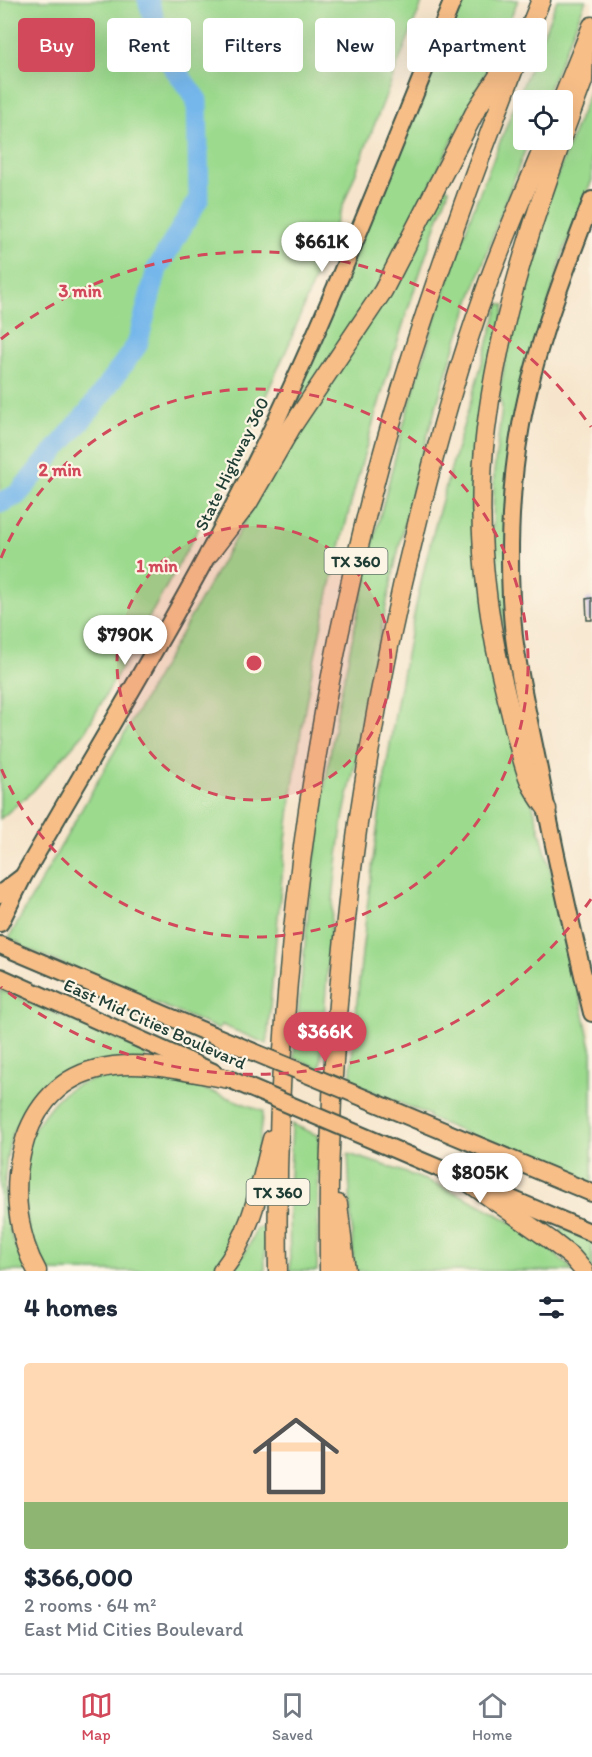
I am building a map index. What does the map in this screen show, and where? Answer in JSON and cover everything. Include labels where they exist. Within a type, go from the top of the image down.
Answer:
[{"type":"highway","name":"TX 360","points":[[534,18],[542,0]]},
{"type":"highway","points":[[566,90],[592,26]]},
{"type":"highway","points":[[573,108],[583,81],[584,47]]},
{"type":"highway","points":[[209,554],[248,503],[291,428],[383,291],[476,110],[501,72]]},
{"type":"highway","name":"TX 360","points":[[278,1271],[279,1112],[292,954],[301,870],[326,705],[345,611],[381,459],[423,318],[465,196],[513,72]]},
{"type":"highway","name":"TX 360","points":[[329,1271],[330,1150],[339,985],[360,807],[387,654],[405,573],[447,411],[485,290],[542,150]]},
{"type":"highway","points":[[546,809],[530,783],[501,673],[488,603],[482,495],[486,430],[496,368],[534,216],[558,150]]},
{"type":"highway","points":[[37,1271],[29,1263],[16,1239],[8,1212],[6,1182],[11,1154],[22,1128],[38,1107],[55,1090],[74,1078],[95,1069],[118,1065],[142,1065],[229,1079]]},
{"type":"highway","points":[[222,1271],[235,1255],[248,1228],[279,1112]]},
{"type":"highway","points":[[330,1150],[343,1233],[346,1271]]},
{"type":"highway","points":[[461,1177],[549,1239],[572,1257],[584,1271]]},
{"type":"main road","name":"State Highway 360","points":[[0,923],[24,875],[209,554],[275,422],[318,328],[453,0]]},
{"type":"main road","points":[[592,200],[547,324],[529,388],[521,427],[512,524],[511,574],[514,636],[520,677],[546,809],[592,1013]]},
{"type":"main road","points":[[0,894],[24,875]]},
{"type":"main road","name":"East Mid Cities Boulevard","points":[[0,945],[592,1193]]},
{"type":"main road","name":"East Mid Cities Boulevard","points":[[0,977],[229,1079],[592,1233]]},
{"type":"green space","points":[[0,0],[423,0],[416,18],[407,18],[407,41],[395,72],[395,18],[315,18],[315,72],[395,72],[289,344],[237,460],[85,732],[33,791],[0,819]]},
{"type":"green space","points":[[460,0],[518,0],[510,18],[453,18]]},
{"type":"green space","points":[[557,0],[586,0],[548,90],[521,90],[528,72],[547,72],[547,25]]},
{"type":"green space","points":[[430,72],[486,72],[391,265],[300,403],[294,400]]},
{"type":"green space","points":[[592,85],[592,180],[564,250],[517,413],[512,671],[510,671],[495,573],[493,527],[494,472],[502,407],[499,396],[508,343],[539,223],[567,150],[573,150],[573,134]]},
{"type":"green space","points":[[513,110],[513,150],[525,150],[476,284],[429,430],[408,509],[373,669],[343,820],[332,913],[320,1069],[294,1057],[311,884],[338,706],[372,547],[404,423],[436,315],[472,212]]},
{"type":"green space","points":[[443,187],[449,189],[389,369],[354,491],[311,676],[289,814],[267,1044],[222,1025],[218,1029],[20,946],[20,943],[16,941],[14,944],[10,936],[280,459]]},
{"type":"green space","points":[[499,304],[505,305],[480,442],[504,710],[562,913],[592,1052],[592,1186],[429,1118],[429,1115],[350,1082],[362,951],[378,820],[399,690],[434,529]]},
{"type":"green space","points":[[0,990],[148,1052],[145,1059],[43,1093],[15,1128],[8,1151],[5,1205],[13,1240],[30,1271],[0,1271]]},
{"type":"green space","points":[[130,1073],[181,1082],[263,1111],[253,1186],[238,1239],[214,1271],[47,1271],[30,1249],[20,1150],[49,1108],[67,1091],[93,1080]]},
{"type":"green space","points":[[292,1124],[319,1136],[317,1271],[290,1271],[289,1204]]},
{"type":"green space","points":[[348,1154],[439,1186],[497,1214],[550,1250],[574,1271],[354,1271]]},
{"type":"green space","points":[[562,1227],[592,1240],[592,1271],[558,1238]]},
{"type":"green space","points":[[256,1228],[265,1228],[265,1271],[233,1271],[250,1244]]},
{"type":"building","points":[[592,598],[592,620],[587,620],[586,599]]},
{"type":"waterway","points":[[0,503],[17,495],[90,410],[137,345],[157,269],[199,198],[197,100],[167,58],[148,0]]}]
